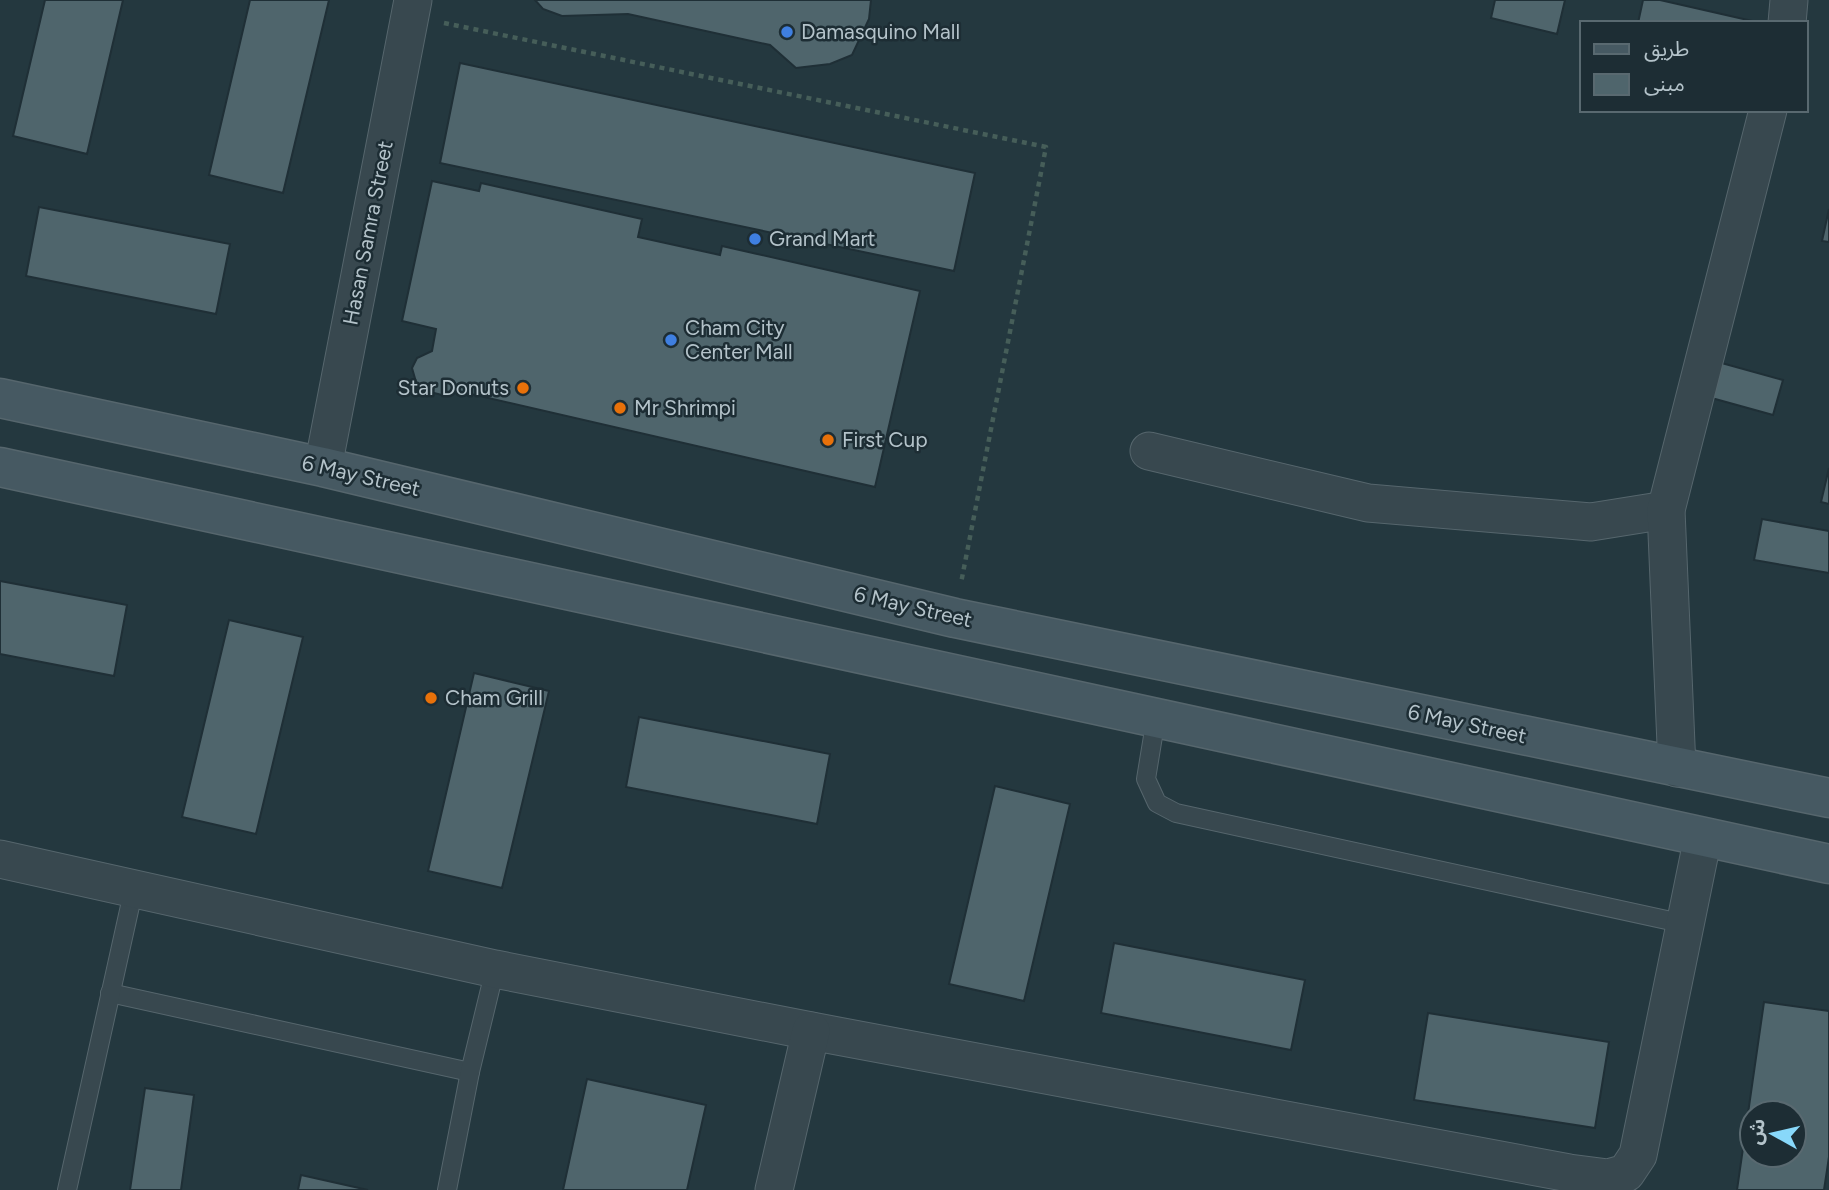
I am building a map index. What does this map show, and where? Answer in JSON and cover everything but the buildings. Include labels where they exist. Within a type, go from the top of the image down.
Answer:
[{"type":"main road","name":"6 May Street","points":[[0,398],[323,467],[955,618],[1829,798]]},
{"type":"main road","points":[[0,467],[1829,864]]},
{"type":"street","points":[[1787,21],[1789,0]]},
{"type":"street","name":"Hasan Samra Street","points":[[323,467],[411,8]]},
{"type":"street","points":[[1676,768],[1666,510],[1767,112]]},
{"type":"street","points":[[1149,452],[1368,503],[1591,522],[1666,510]]},
{"type":"street","points":[[0,859],[495,969],[811,1031],[1608,1178],[1626,1172],[1638,1155],[1703,837]]},
{"type":"street","points":[[774,1190],[811,1031]]},
{"type":"lane","points":[[1156,718],[1146,779],[1157,803],[1176,813],[1685,925]]},
{"type":"lane","points":[[67,1190],[134,888]]},
{"type":"lane","points":[[447,1190],[470,1072],[495,969]]},
{"type":"lane","points":[[110,993],[470,1072]]},
{"type":"path","points":[[411,8],[1046,146],[955,618]]},
{"type":"place","name":"Damasquino Mall","points":[[787,32]]},
{"type":"place","name":"Grand Mart","points":[[755,239]]},
{"type":"place","name":"Cham City Center Mall","points":[[671,340]]},
{"type":"place","name":"Star Donuts","points":[[523,388]]},
{"type":"place","name":"Mr Shrimpi","points":[[620,408]]},
{"type":"place","name":"First Cup","points":[[828,440]]},
{"type":"place","name":"Cham Grill","points":[[431,698]]}]
